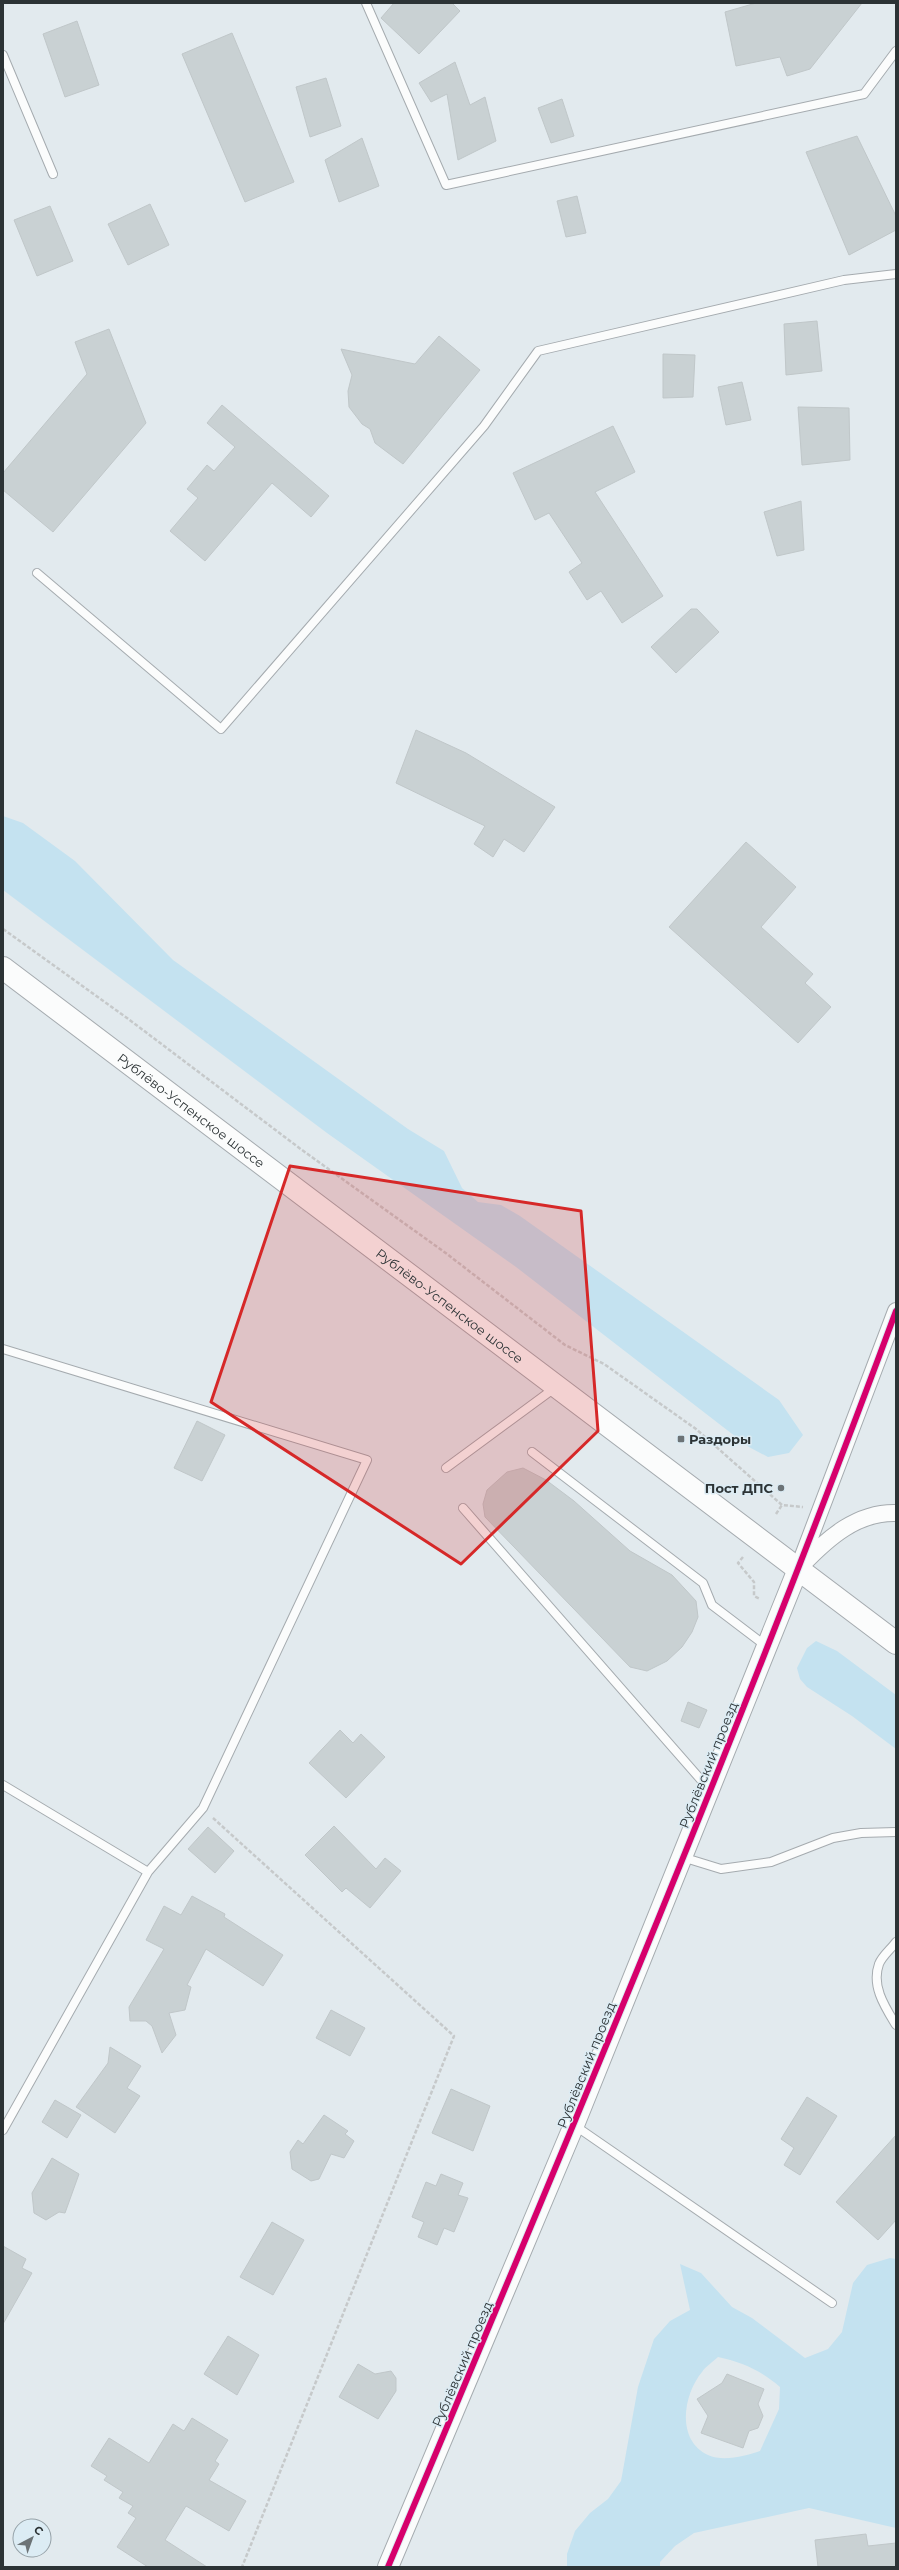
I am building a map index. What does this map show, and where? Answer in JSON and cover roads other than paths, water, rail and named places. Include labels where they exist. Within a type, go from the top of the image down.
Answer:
[{"type":"main road","name":"Рублёво-Успенское шоссе","points":[[3,968],[896,1643]]},
{"type":"street","points":[[798,1569],[896,1311]]},
{"type":"street","points":[[798,1569],[823,1543],[850,1524],[882,1513],[896,1513]]},
{"type":"street","name":"Рублёвский проезд","points":[[388,2567],[574,2125],[798,1569]]},
{"type":"lane","points":[[366,3],[446,185],[864,94],[896,50]]},
{"type":"lane","points":[[3,55],[53,174]]},
{"type":"lane","points":[[37,573],[221,729],[484,426],[538,351],[844,280],[896,274]]},
{"type":"lane","points":[[3,1349],[367,1460],[203,1808],[148,1872],[3,2130]]},
{"type":"lane","points":[[446,1468],[556,1386]]},
{"type":"lane","points":[[532,1452],[703,1583],[712,1605],[767,1647]]},
{"type":"lane","points":[[463,1508],[710,1790]]},
{"type":"lane","points":[[3,1785],[148,1872]]},
{"type":"lane","points":[[682,1857],[721,1869],[771,1862],[833,1838],[861,1833],[896,1832]]},
{"type":"lane","points":[[896,1942],[879,1964],[876,1979],[882,2001],[896,2024]]},
{"type":"lane","points":[[574,2125],[832,2303]]},
{"type":"place","name":"Раздоры","points":[[681,1439]]},
{"type":"place","name":"Пост ДПС","points":[[781,1488]]}]
